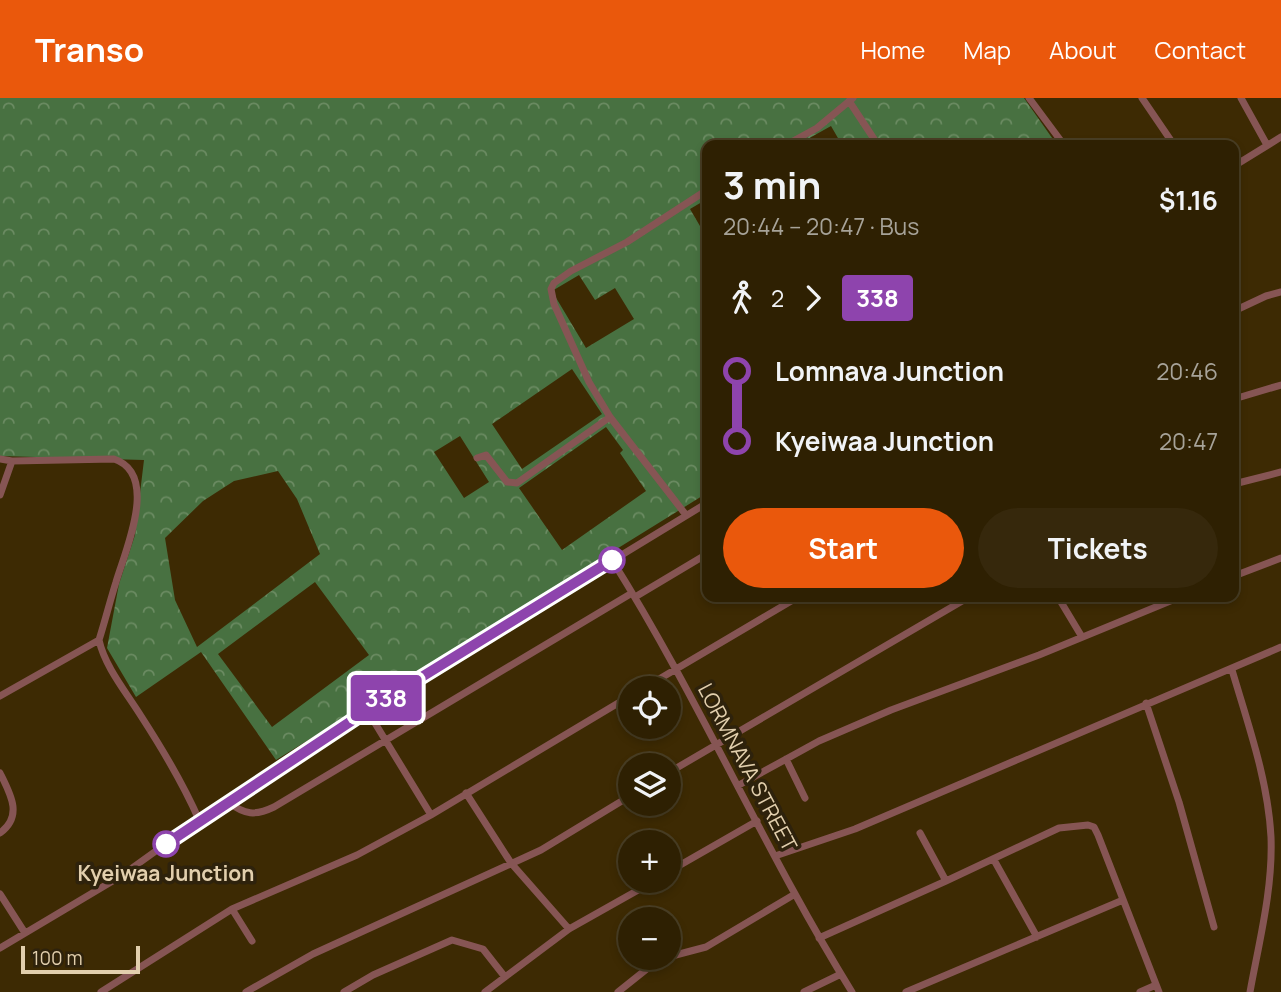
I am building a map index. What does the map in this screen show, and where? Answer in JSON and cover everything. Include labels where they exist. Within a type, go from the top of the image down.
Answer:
[{"type":"street","points":[[1029,98],[1060,140]]},
{"type":"street","points":[[1142,98],[1171,140]]},
{"type":"street","points":[[1241,98],[1267,145]]},
{"type":"street","points":[[795,140],[817,128],[851,100],[875,140]]},
{"type":"street","points":[[1239,163],[1281,137]]},
{"type":"street","points":[[687,515],[610,418],[554,304],[551,289],[554,283],[571,271],[627,242],[702,193]]},
{"type":"street","points":[[1239,309],[1281,292]]},
{"type":"street","points":[[1239,398],[1281,385]]},
{"type":"street","points":[[477,458],[486,455],[507,482],[517,482],[610,418]]},
{"type":"street","points":[[0,459],[114,459],[122,461],[133,474],[137,491],[133,530],[99,640],[112,669],[178,773],[199,820]]},
{"type":"street","points":[[0,495],[12,461]]},
{"type":"street","points":[[1239,483],[1281,472]]},
{"type":"street","points":[[0,948],[130,869],[199,820],[368,710],[702,506]]},
{"type":"street","points":[[228,802],[243,812],[259,814],[702,557]]},
{"type":"street","points":[[1239,574],[1281,558]]},
{"type":"street","name":"LORMNAVA STREET","points":[[612,560],[676,667],[795,894],[852,992]]},
{"type":"street","points":[[662,676],[789,602]]},
{"type":"street","points":[[681,765],[961,602]]},
{"type":"street","points":[[1061,602],[1083,637]]},
{"type":"street","points":[[738,785],[819,741],[891,709],[1169,602]]},
{"type":"street","points":[[0,696],[99,640]]},
{"type":"street","points":[[775,856],[855,829],[1281,647]]},
{"type":"street","points":[[1232,670],[1262,777],[1271,839],[1263,926],[1250,992]]},
{"type":"street","points":[[101,992],[232,909],[357,855],[431,815],[618,703]]},
{"type":"street","points":[[1146,703],[1179,802],[1214,927]]},
{"type":"street","points":[[368,710],[431,815]]},
{"type":"street","points":[[786,759],[805,798]]},
{"type":"street","points":[[0,773],[11,798],[13,817],[10,825],[0,833]]},
{"type":"street","points":[[466,793],[511,863],[569,929]]},
{"type":"street","points":[[246,992],[313,954],[556,842],[618,803]]},
{"type":"street","points":[[681,865],[757,821]]},
{"type":"street","points":[[819,938],[1059,828],[1088,825],[1094,827],[1098,835],[1158,989],[1140,992]]},
{"type":"street","points":[[919,833],[946,881]]},
{"type":"street","points":[[994,860],[1037,937]]},
{"type":"street","points":[[485,992],[569,929],[633,893]]},
{"type":"street","points":[[0,894],[25,933]]},
{"type":"street","points":[[681,954],[706,947],[795,894]]},
{"type":"street","points":[[906,992],[1124,900]]},
{"type":"street","points":[[232,909],[252,940]]},
{"type":"street","points":[[344,992],[373,975],[452,940],[483,949],[505,977]]},
{"type":"street","points":[[618,992],[646,970]]},
{"type":"street","points":[[804,992],[841,974]]},
{"type":"green space","points":[[0,98],[1024,98],[1053,140],[839,140],[831,126],[806,140],[702,140],[702,202],[690,209],[702,229],[702,496],[276,760],[201,652],[136,697],[107,648],[119,584],[135,535],[144,460],[0,456]],"holes":[[[579,275],[595,300],[615,288],[634,319],[586,348],[552,291]],[[572,369],[602,414],[522,469],[492,424]],[[606,427],[623,450],[620,453],[646,491],[562,550],[519,488]],[[460,436],[489,482],[464,498],[434,452]],[[278,471],[297,499],[320,554],[197,647],[175,600],[165,538],[203,501],[234,481]],[[315,582],[369,655],[272,727],[218,654]]]},
{"type":"bus line","name":"338","points":[[166,844],[368,710],[612,560]]},
{"type":"place","name":"Kyeiwaa Junction","points":[[166,844]]}]
